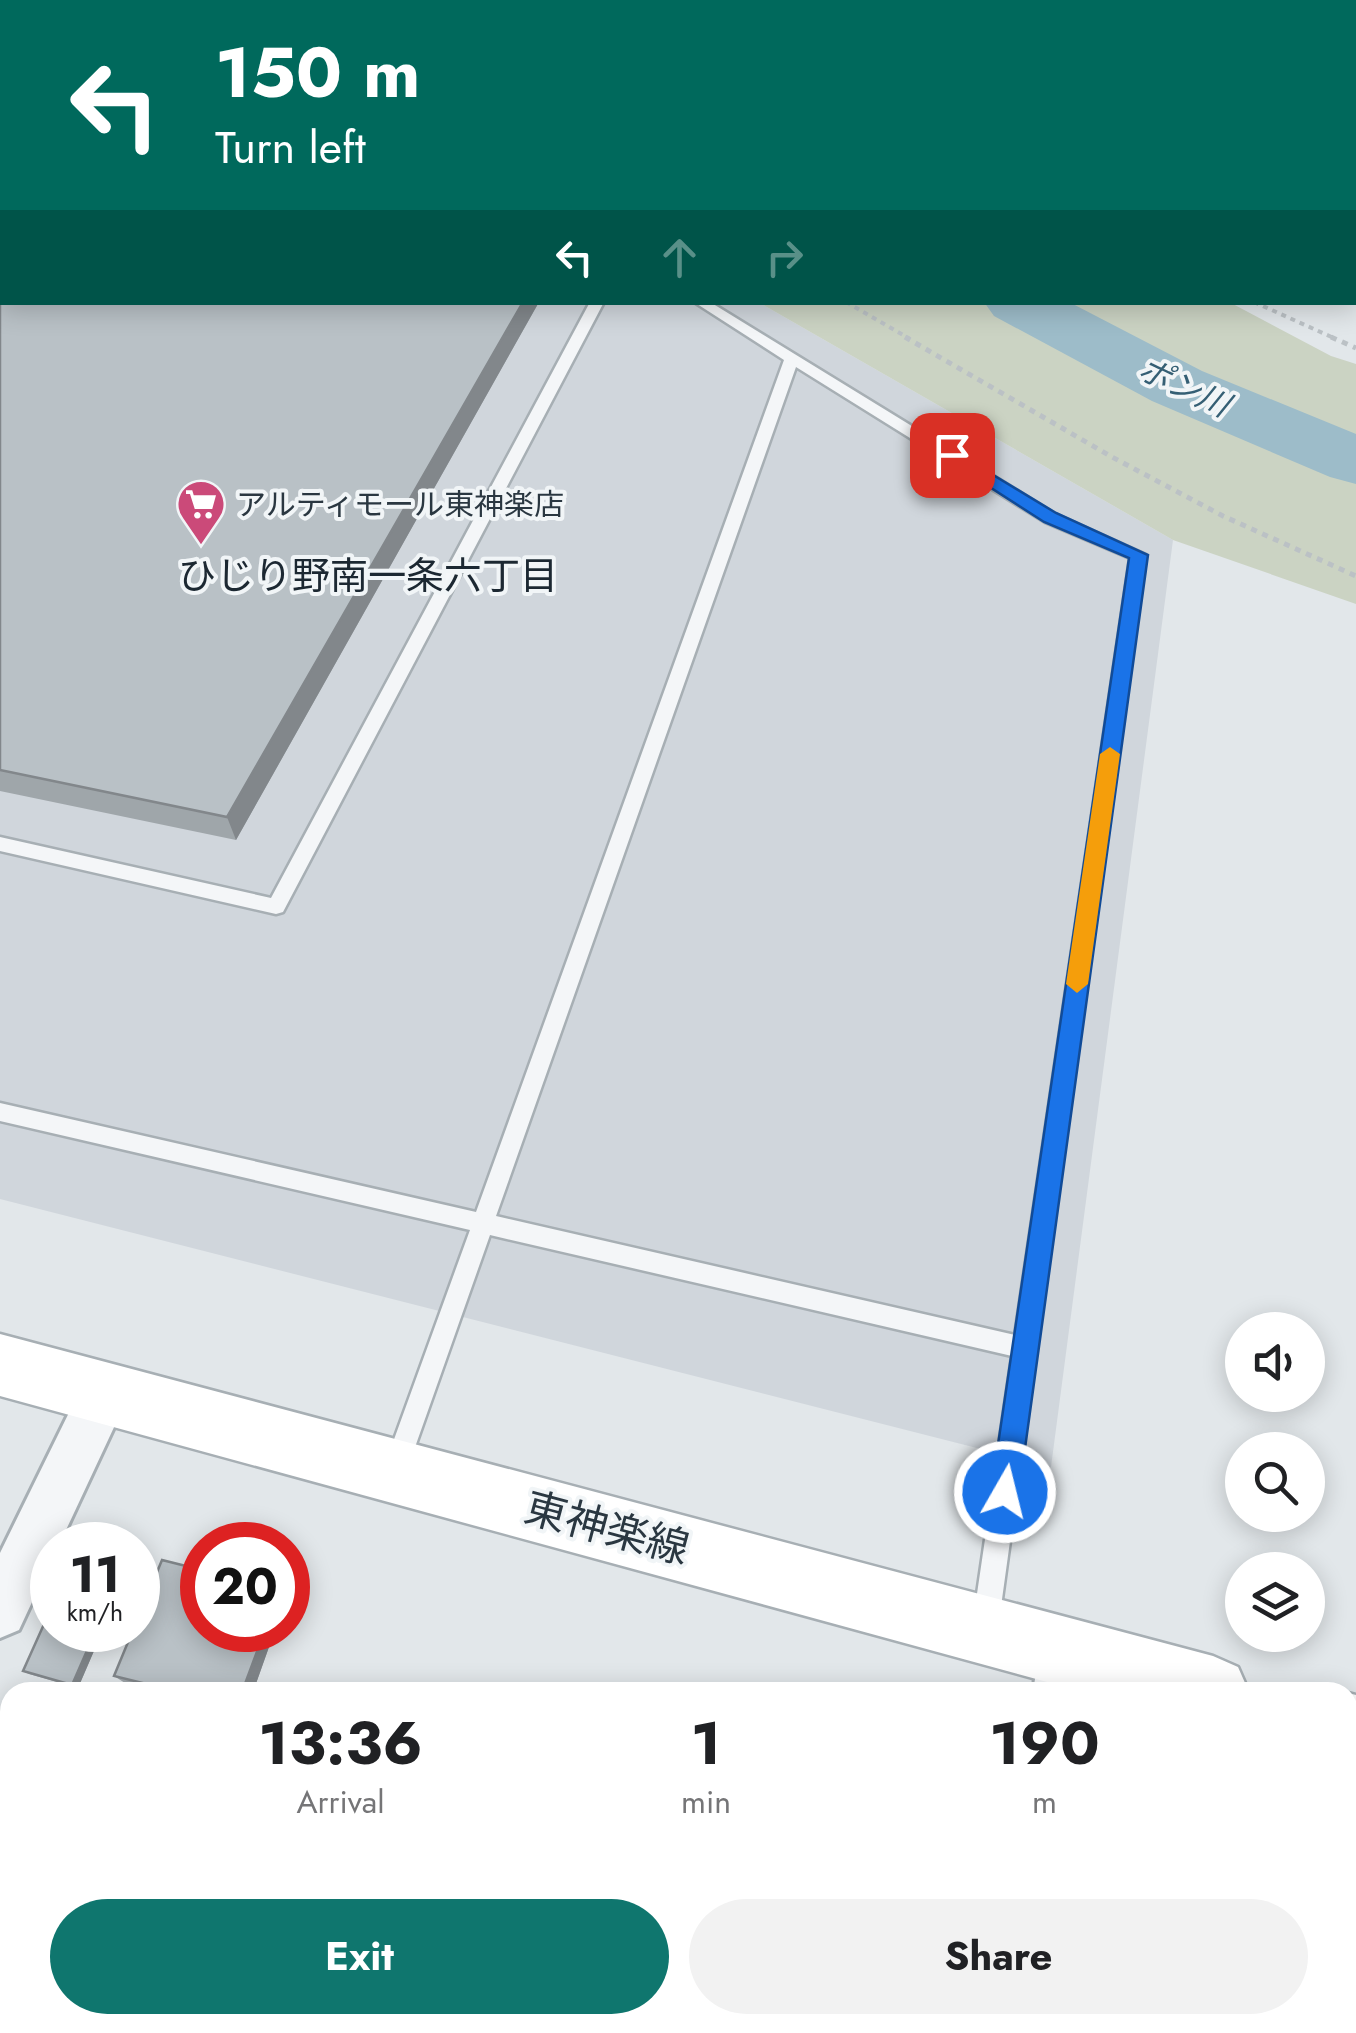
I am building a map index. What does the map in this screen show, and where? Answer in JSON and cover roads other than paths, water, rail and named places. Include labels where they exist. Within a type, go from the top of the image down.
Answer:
[{"type":"main road","name":"東神楽線","points":[[0,1364],[985,1631],[1063,1672],[1138,1682]]},
{"type":"street","points":[[0,1612],[105,1393]]},
{"type":"lane","points":[[0,844],[276,906],[594,305]]},
{"type":"lane","points":[[705,305],[1050,518],[1138,555],[985,1631]]},
{"type":"lane","points":[[394,1471],[792,358]]},
{"type":"lane","points":[[0,1112],[1025,1348]]},
{"type":"waterway","name":"ポン川","points":[[1023,305],[1177,386],[1356,461]]},
{"type":"place","name":"アルティモール東神楽店","points":[[201,546]]},
{"type":"district","name":"ひじり野南一条六丁目","points":[[368,575]]}]
